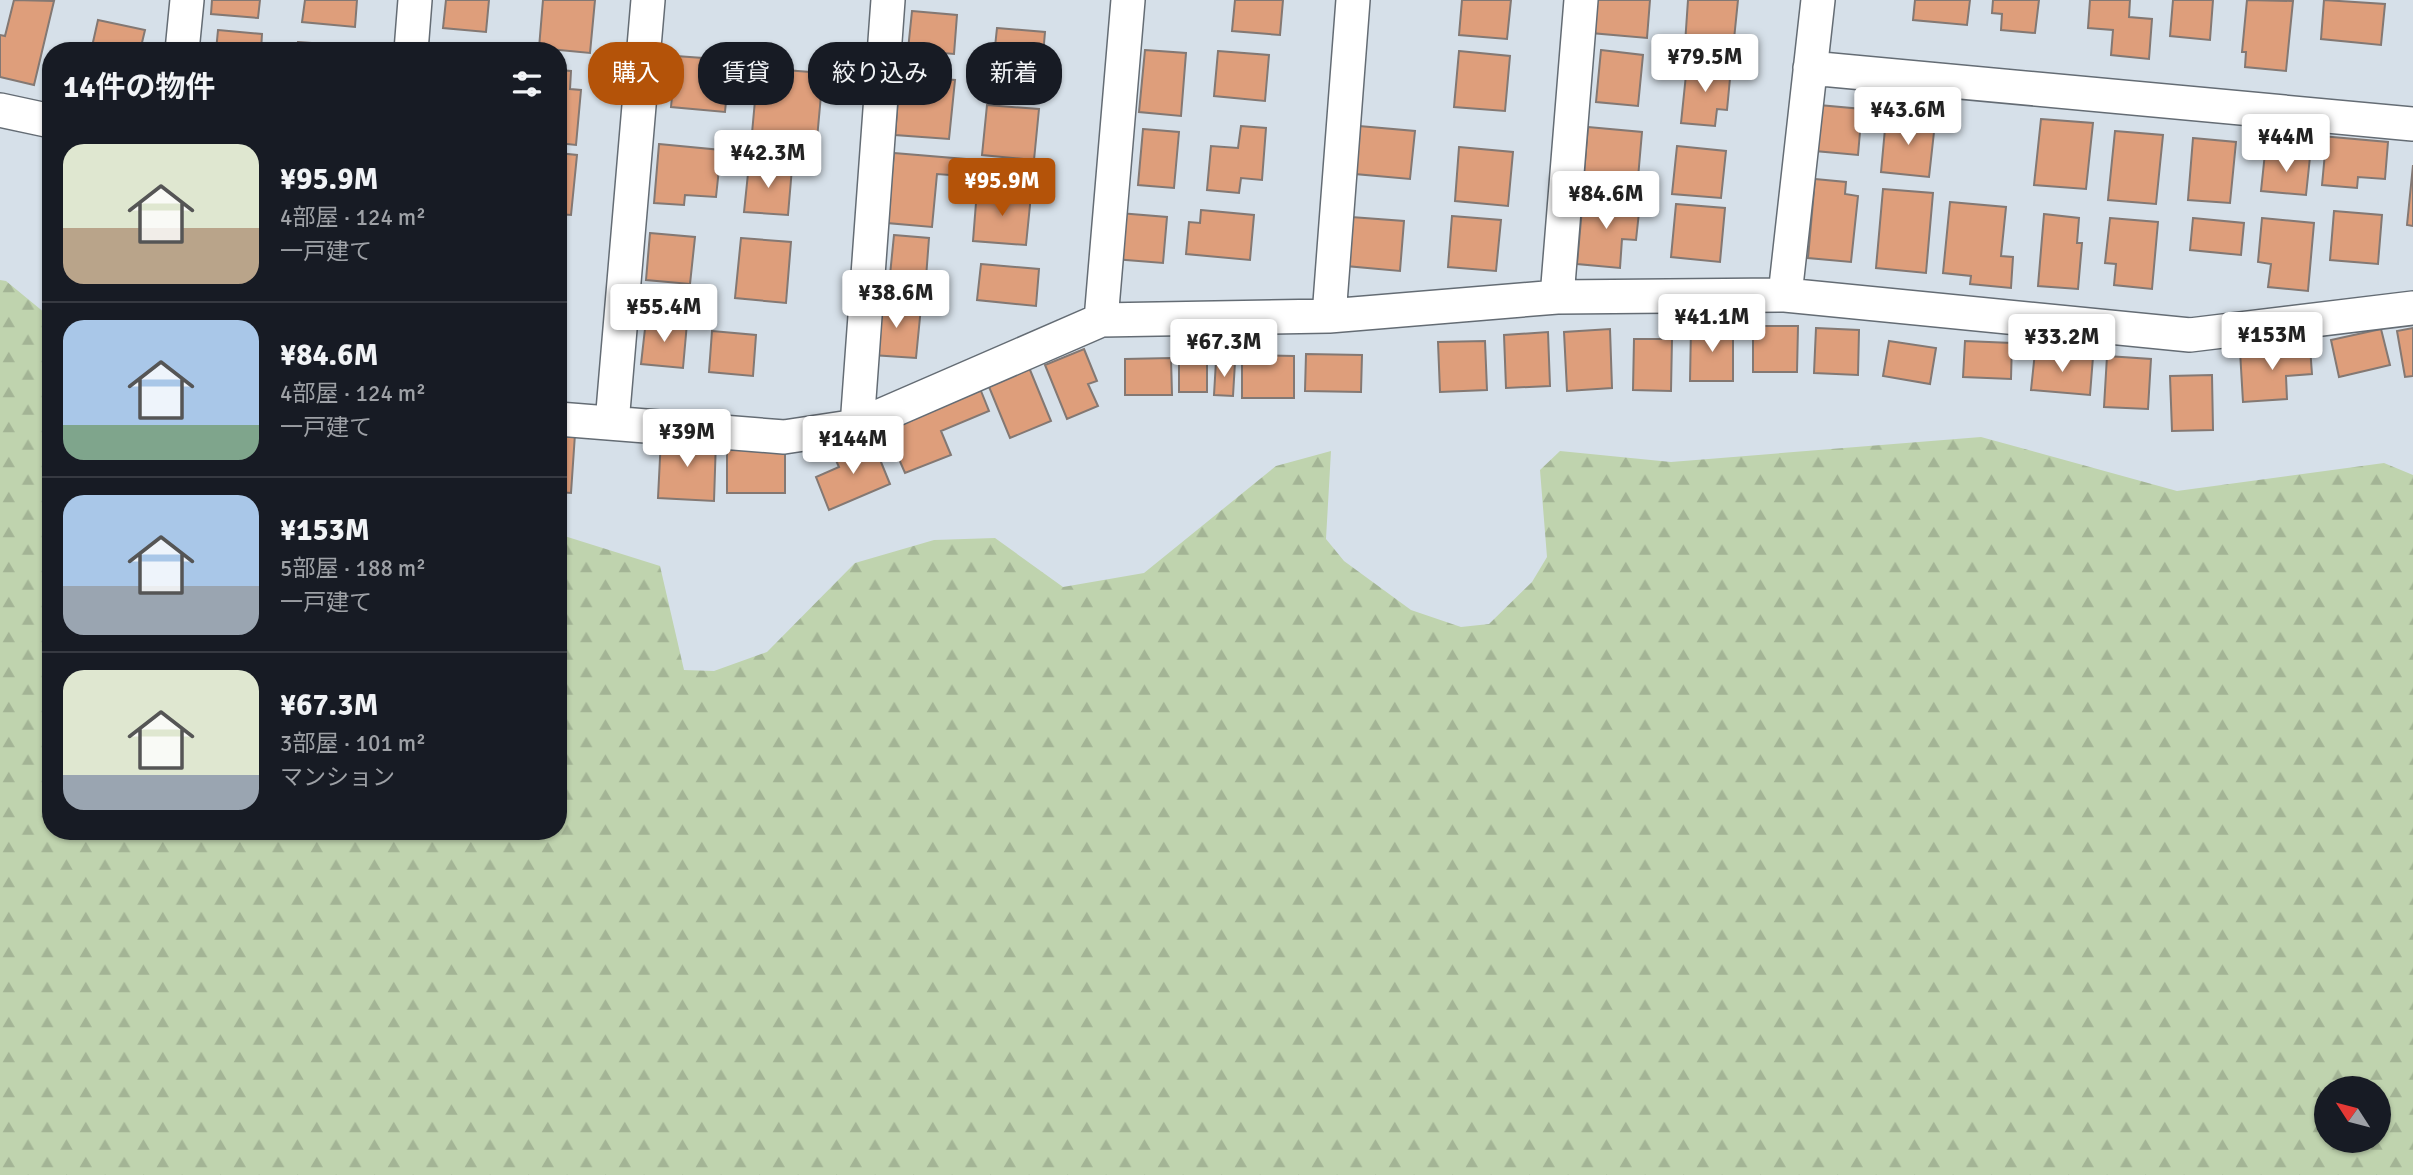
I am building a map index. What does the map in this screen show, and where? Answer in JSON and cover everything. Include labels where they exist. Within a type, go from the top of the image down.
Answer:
[{"type":"street","points":[[183,42],[187,0]]},
{"type":"street","points":[[412,42],[415,0]]},
{"type":"street","points":[[612,423],[648,0]]},
{"type":"street","points":[[857,426],[888,0]]},
{"type":"street","points":[[1101,320],[1128,0]]},
{"type":"street","points":[[1329,316],[1353,0]]},
{"type":"street","points":[[1557,297],[1581,0]]},
{"type":"street","points":[[1785,295],[1818,0]]},
{"type":"street","points":[[1810,68],[2413,124]]},
{"type":"street","points":[[0,110],[42,119]]},
{"type":"street","points":[[567,420],[784,437],[857,426],[1101,320],[1329,316],[1557,297],[1785,295],[2190,335],[2413,309]]},
{"type":"green space","points":[[0,280],[6,281],[42,311],[42,840],[567,840],[567,537],[660,566],[684,670],[714,671],[767,652],[855,563],[934,540],[995,538],[1063,587],[1144,573],[1276,466],[1331,451],[1326,539],[1344,561],[1411,610],[1461,627],[1489,624],[1532,582],[1547,557],[1540,470],[1560,451],[1671,462],[1981,437],[2177,491],[2384,463],[2413,475],[2413,1175],[0,1175]]},
{"type":"building","points":[[14,0],[54,1],[44,42],[42,42],[34,85],[0,77],[0,35],[5,36]]},
{"type":"building","points":[[212,0],[260,0],[258,18],[211,14]]},
{"type":"building","points":[[305,0],[357,0],[355,27],[302,22]]},
{"type":"building","points":[[446,0],[489,0],[486,32],[443,28]]},
{"type":"building","points":[[543,0],[595,0],[588,53],[567,51],[567,42],[540,42]]},
{"type":"building","points":[[1235,0],[1283,0],[1280,35],[1232,31]]},
{"type":"building","points":[[1462,0],[1511,0],[1507,39],[1459,35]]},
{"type":"building","points":[[1594,0],[1650,0],[1647,38],[1591,33]]},
{"type":"building","points":[[1688,0],[1738,0],[1733,49],[1685,44]]},
{"type":"building","points":[[1915,0],[1970,0],[1967,25],[1913,20]]},
{"type":"building","points":[[1993,0],[2039,0],[2035,33],[2001,30],[2002,14],[1992,13]]},
{"type":"building","points":[[2090,0],[2130,0],[2129,17],[2152,19],[2149,59],[2111,55],[2113,30],[2088,28]]},
{"type":"building","points":[[2173,0],[2213,0],[2210,40],[2170,36]]},
{"type":"building","points":[[2247,0],[2293,1],[2286,71],[2245,67],[2246,52],[2242,52]]},
{"type":"building","points":[[2324,0],[2385,4],[2381,45],[2321,39]]},
{"type":"building","points":[[912,11],[957,15],[954,54],[952,42],[909,42]]},
{"type":"building","points":[[98,20],[145,30],[142,42],[93,42]]},
{"type":"building","points":[[997,28],[1045,32],[1044,42],[996,42]]},
{"type":"building","points":[[218,30],[262,34],[262,42],[217,42]]},
{"type":"building","points":[[1145,50],[1186,53],[1181,116],[1139,112]]},
{"type":"building","points":[[1601,50],[1643,55],[1638,106],[1596,102]]},
{"type":"building","points":[[1218,51],[1269,55],[1265,101],[1214,96]]},
{"type":"building","points":[[1459,51],[1510,56],[1505,111],[1454,107]]},
{"type":"building","points":[[684,57],[698,58],[698,105],[726,105],[725,112],[671,107],[684,105]]},
{"type":"building","points":[[1687,65],[1731,68],[1727,110],[1717,109],[1715,126],[1681,123]]},
{"type":"building","points":[[567,71],[571,71],[570,89],[581,90],[576,145],[567,144]]},
{"type":"building","points":[[794,71],[808,72],[808,105],[820,105],[817,139],[752,133],[755,105],[794,105]]},
{"type":"building","points":[[952,80],[955,80],[949,139],[895,135],[898,105],[952,105]]},
{"type":"building","points":[[987,105],[1039,109],[1034,160],[982,155]]},
{"type":"building","points":[[1819,105],[1862,109],[1858,155],[1815,151]]},
{"type":"building","points":[[1886,118],[1935,123],[1929,177],[1881,172]]},
{"type":"building","points":[[2041,119],[2093,123],[2086,189],[2034,185]]},
{"type":"building","points":[[1241,126],[1266,128],[1262,180],[1241,178],[1239,193],[1207,190],[1211,146],[1238,148]]},
{"type":"building","points":[[1359,126],[1415,131],[1410,179],[1355,174]]},
{"type":"building","points":[[1588,127],[1642,132],[1638,178],[1584,173]]},
{"type":"building","points":[[1143,129],[1179,132],[1174,188],[1138,185]]},
{"type":"building","points":[[2115,131],[2163,135],[2156,204],[2108,200]]},
{"type":"building","points":[[2321,136],[2388,142],[2385,179],[2358,177],[2357,188],[2322,185],[2325,153],[2319,152]]},
{"type":"building","points":[[2193,138],[2236,142],[2230,203],[2188,200]]},
{"type":"building","points":[[659,144],[721,150],[716,197],[685,195],[684,205],[654,203]]},
{"type":"building","points":[[1677,146],[1726,151],[1721,198],[1672,194]]},
{"type":"building","points":[[1459,147],[1513,152],[1508,206],[1455,201]]},
{"type":"building","points":[[894,153],[965,159],[963,176],[937,174],[932,227],[887,223]]},
{"type":"building","points":[[2265,153],[2310,157],[2306,195],[2261,191]]},
{"type":"building","points":[[567,154],[577,155],[571,215],[567,215]]},
{"type":"building","points":[[749,164],[792,168],[788,215],[744,212]]},
{"type":"building","points":[[2413,165],[2413,226],[2407,225]]},
{"type":"building","points":[[1815,179],[1846,182],[1845,194],[1858,196],[1851,262],[1808,258]]},
{"type":"building","points":[[1883,189],[1933,193],[1926,273],[1876,268]]},
{"type":"building","points":[[977,190],[1031,195],[1026,245],[973,241]]},
{"type":"building","points":[[1583,198],[1640,203],[1636,240],[1622,239],[1620,268],[1577,264]]},
{"type":"building","points":[[1950,202],[2006,207],[2001,256],[2013,257],[2011,288],[1970,284],[1971,276],[1943,273]]},
{"type":"building","points":[[1676,204],[1725,208],[1720,262],[1671,257]]},
{"type":"building","points":[[1201,210],[1254,215],[1250,260],[1186,254],[1189,222],[1200,223]]},
{"type":"building","points":[[2334,211],[2382,215],[2378,264],[2330,260]]},
{"type":"building","points":[[1119,213],[1167,217],[1163,263],[1114,259]]},
{"type":"building","points":[[2044,214],[2079,218],[2077,243],[2082,243],[2078,289],[2038,286]]},
{"type":"building","points":[[1452,216],[1501,220],[1496,271],[1448,267]]},
{"type":"building","points":[[1351,217],[1404,221],[1400,271],[1346,266]]},
{"type":"building","points":[[2110,218],[2158,222],[2152,289],[2114,285],[2116,264],[2105,263]]},
{"type":"building","points":[[2193,218],[2244,223],[2241,255],[2190,250]]},
{"type":"building","points":[[2262,218],[2314,223],[2308,291],[2268,287],[2271,264],[2258,262]]},
{"type":"building","points":[[650,233],[695,237],[690,284],[646,280]]},
{"type":"building","points":[[894,235],[929,238],[926,278],[890,275]]},
{"type":"building","points":[[741,238],[791,242],[786,303],[735,298]]},
{"type":"building","points":[[981,264],[1039,269],[1036,306],[977,300]]},
{"type":"building","points":[[877,302],[921,307],[916,358],[872,355]]},
{"type":"building","points":[[646,320],[687,323],[683,368],[641,364]]},
{"type":"building","points":[[1753,326],[1798,326],[1797,372],[1753,372]]},
{"type":"building","points":[[1733,327],[1733,381],[1690,381],[1691,328]]},
{"type":"building","points":[[1816,328],[1859,330],[1858,375],[1814,373]]},
{"type":"building","points":[[2413,328],[2413,376],[2405,377],[2397,331]]},
{"type":"building","points":[[1610,329],[1612,388],[1567,391],[1564,332]]},
{"type":"building","points":[[2381,329],[2390,365],[2339,377],[2331,340]]},
{"type":"building","points":[[712,331],[756,335],[753,376],[709,372]]},
{"type":"building","points":[[1548,332],[1550,386],[1506,388],[1504,335]]},
{"type":"building","points":[[1634,339],[1672,339],[1671,391],[1633,390]]},
{"type":"building","points":[[1485,341],[1487,390],[1440,392],[1438,342]]},
{"type":"building","points":[[1889,341],[1936,348],[1930,384],[1883,376]]},
{"type":"building","points":[[1965,341],[2012,343],[2011,379],[1963,377]]},
{"type":"building","points":[[2310,347],[2312,374],[2286,376],[2287,399],[2243,402],[2240,351]]},
{"type":"building","points":[[1084,349],[1097,381],[1088,384],[1098,406],[1067,419],[1045,365]]},
{"type":"building","points":[[2035,352],[2093,357],[2090,395],[2031,390]]},
{"type":"building","points":[[1306,354],[1362,355],[1361,392],[1305,391]]},
{"type":"building","points":[[1242,355],[1294,356],[1294,398],[1242,398]]},
{"type":"building","points":[[1179,356],[1207,356],[1207,392],[1179,392]]},
{"type":"building","points":[[2107,356],[2151,359],[2148,409],[2104,407]]},
{"type":"building","points":[[1171,358],[1172,395],[1125,395],[1125,359]]},
{"type":"building","points":[[1216,361],[1235,362],[1233,396],[1214,395]]},
{"type":"building","points":[[1028,365],[1051,421],[1010,438],[987,382]]},
{"type":"building","points":[[2212,375],[2213,430],[2172,431],[2170,376]]},
{"type":"building","points":[[979,386],[989,411],[941,431],[951,455],[905,473],[895,450],[891,451],[882,426]]},
{"type":"building","points":[[567,434],[575,434],[571,493],[567,493]]},
{"type":"building","points":[[661,438],[716,440],[714,501],[658,498]]},
{"type":"building","points":[[872,440],[890,484],[829,510],[816,477],[839,467],[834,456]]},
{"type":"building","points":[[727,445],[785,445],[785,493],[727,493]]}]
